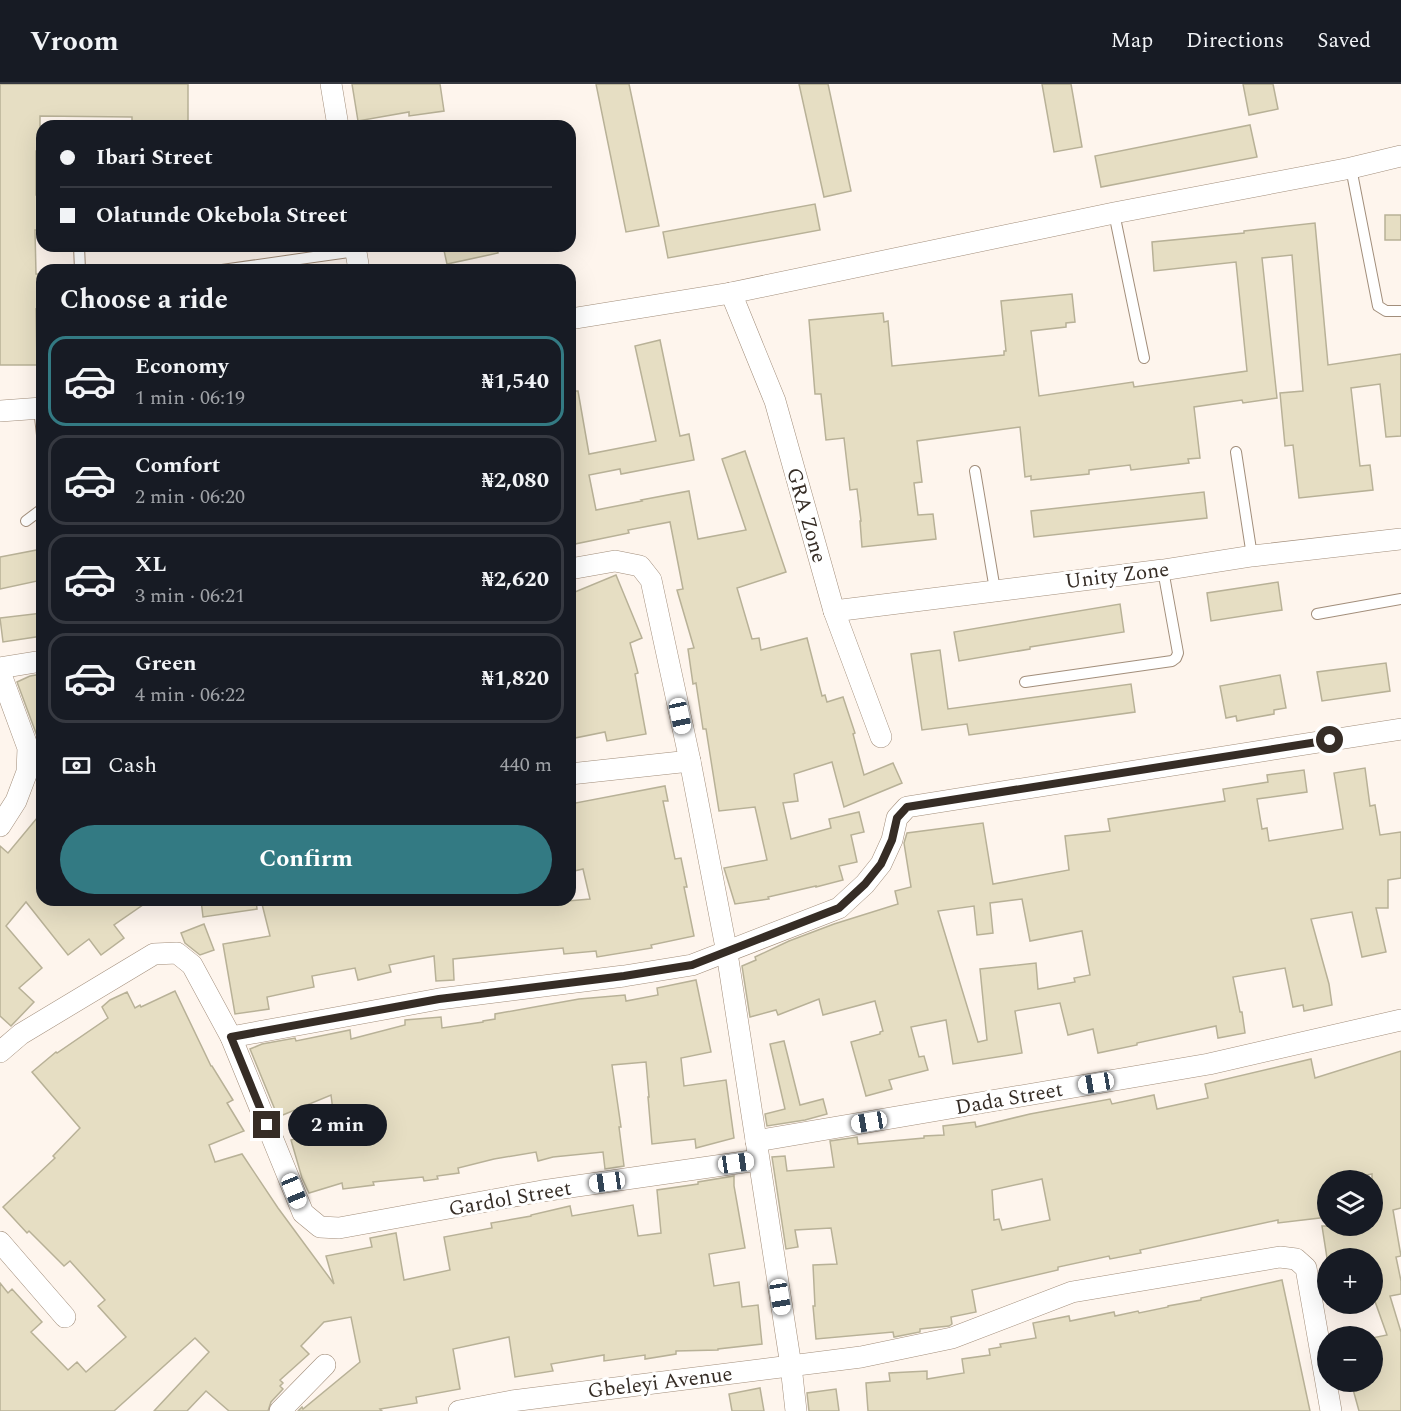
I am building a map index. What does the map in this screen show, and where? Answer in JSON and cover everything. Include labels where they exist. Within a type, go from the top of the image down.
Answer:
[{"type":"street","points":[[331,84],[337,120]]},
{"type":"street","points":[[576,319],[731,293],[1401,156]]},
{"type":"street","name":"GRA Zone","points":[[731,293],[775,400],[834,610],[881,737]]},
{"type":"street","points":[[0,411],[36,408]]},
{"type":"street","name":"Unity Zone","points":[[834,610],[1401,539]]},
{"type":"street","points":[[576,568],[615,561],[640,566],[651,580],[690,761],[727,953],[796,1411]]},
{"type":"street","points":[[0,826],[16,801],[27,772],[28,748],[0,670],[36,662]]},
{"type":"street","points":[[0,1052],[21,1034],[154,954],[177,953],[192,965],[231,1037],[439,999],[624,976],[692,965],[839,908],[865,884],[881,864],[892,840],[897,818],[907,807],[1401,729]]},
{"type":"street","points":[[576,773],[690,761]]},
{"type":"street","name":"Dada Street","points":[[757,1150],[1209,1064],[1401,1020]]},
{"type":"street","name":"Gardol Street","points":[[231,1037],[303,1213],[320,1227],[339,1228],[757,1150]]},
{"type":"street","points":[[0,1242],[66,1317]]},
{"type":"street","name":"Gbeleyi Avenue","points":[[459,1411],[523,1399],[861,1357],[952,1338],[1072,1292],[1280,1257],[1296,1259],[1306,1268],[1331,1411]]},
{"type":"street","points":[[280,1411],[325,1365]]},
{"type":"lane","points":[[1351,168],[1378,306],[1386,311],[1401,311]]},
{"type":"lane","points":[[1114,213],[1144,358]]},
{"type":"lane","points":[[280,264],[357,256]]},
{"type":"lane","points":[[1236,452],[1252,556]]},
{"type":"lane","points":[[975,471],[995,590]]},
{"type":"lane","points":[[26,521],[36,514]]},
{"type":"lane","points":[[1024,682],[1172,661],[1176,658],[1178,653],[1163,570]]},
{"type":"lane","points":[[1317,614],[1401,599]]},
{"type":"building","points":[[0,84],[188,84],[188,120],[40,116],[40,120],[36,120],[36,365],[0,365]]},
{"type":"building","points":[[352,84],[440,84],[444,111],[409,116],[409,112],[358,120]]},
{"type":"building","points":[[596,84],[629,84],[659,226],[626,232]]},
{"type":"building","points":[[799,84],[828,84],[851,191],[824,197]]},
{"type":"building","points":[[1042,84],[1071,84],[1082,147],[1054,152]]},
{"type":"building","points":[[1243,84],[1273,84],[1278,109],[1249,115]]},
{"type":"building","points":[[1250,125],[1257,157],[1101,187],[1095,156]]},
{"type":"building","points":[[815,204],[820,230],[668,258],[663,232]]},
{"type":"building","points":[[1385,215],[1401,215],[1401,240],[1385,240]]},
{"type":"building","points":[[1315,223],[1328,365],[1401,354],[1401,436],[1386,437],[1380,384],[1351,388],[1360,466],[1370,465],[1373,490],[1299,498],[1293,445],[1285,446],[1280,393],[1303,391],[1292,255],[1262,258],[1277,398],[1194,407],[1200,458],[1188,459],[1189,463],[1131,470],[1130,465],[1089,470],[1089,474],[1031,480],[1031,476],[1025,477],[1020,427],[917,441],[922,482],[914,483],[918,515],[933,514],[936,539],[862,547],[857,489],[850,490],[844,438],[826,440],[821,394],[815,394],[809,320],[883,313],[884,322],[888,321],[892,366],[1004,355],[1006,351],[1001,301],[1072,294],[1075,322],[1066,323],[1066,327],[1031,331],[1039,396],[1133,382],[1134,387],[1247,371],[1236,262],[1154,271],[1152,242]]},
{"type":"building","points":[[444,252],[498,252],[498,253],[447,264]]},
{"type":"building","points":[[660,340],[680,436],[689,434],[694,460],[621,474],[620,469],[589,475],[596,510],[689,491],[698,539],[746,530],[722,459],[745,451],[786,572],[737,588],[752,639],[759,638],[761,650],[807,638],[822,696],[825,695],[827,702],[843,697],[855,733],[853,734],[864,775],[893,763],[902,783],[844,807],[832,762],[794,774],[798,801],[783,803],[791,839],[831,828],[829,819],[859,812],[864,832],[851,835],[857,862],[839,866],[843,880],[768,897],[769,899],[735,904],[724,868],[767,860],[755,807],[719,811],[706,729],[703,729],[696,683],[693,684],[688,649],[694,648],[677,590],[683,589],[670,522],[576,544],[576,391],[578,391],[589,454],[656,441],[635,346]]},
{"type":"building","points":[[1204,492],[1207,518],[1034,537],[1031,511]]},
{"type":"building","points":[[36,550],[36,581],[0,589],[0,557]]},
{"type":"building","points":[[616,575],[642,638],[630,643],[638,673],[635,674],[646,734],[607,741],[605,732],[576,738],[576,592]]},
{"type":"building","points":[[1278,582],[1282,610],[1211,621],[1207,593]]},
{"type":"building","points":[[1120,604],[1124,632],[959,661],[954,632]]},
{"type":"building","points":[[36,614],[36,637],[3,642],[0,618]]},
{"type":"building","points":[[940,650],[948,709],[1131,684],[1135,712],[969,735],[967,724],[922,730],[911,654]]},
{"type":"building","points":[[1386,663],[1390,691],[1322,701],[1317,672]]},
{"type":"building","points":[[36,675],[36,733],[17,682]]},
{"type":"building","points":[[1280,675],[1286,708],[1274,710],[1274,714],[1237,721],[1236,716],[1226,718],[1220,686]]},
{"type":"building","points":[[1365,768],[1370,806],[1375,805],[1380,835],[1401,832],[1401,878],[1388,880],[1388,908],[1376,908],[1386,952],[1362,957],[1352,912],[1311,919],[1329,984],[1332,1005],[1304,1011],[1303,1005],[1293,1007],[1285,968],[1233,977],[1245,1033],[1218,1038],[1216,1026],[1098,1053],[1093,1029],[1068,1035],[1060,1003],[1015,1011],[1022,1053],[953,1064],[946,1020],[911,1027],[919,1057],[924,1056],[928,1070],[889,1080],[892,1089],[866,1096],[851,1042],[880,1034],[883,1031],[875,1001],[823,1015],[819,999],[778,1015],[776,1010],[750,1017],[742,966],[756,960],[755,957],[789,941],[898,904],[895,891],[911,887],[904,843],[907,833],[983,823],[993,884],[1069,870],[1065,836],[1110,831],[1108,819],[1225,801],[1223,789],[1268,782],[1267,775],[1304,770],[1307,792],[1257,799],[1262,829],[1267,828],[1269,841],[1343,829],[1334,773]],"holes":[[[1022,899],[1030,941],[1082,931],[1090,975],[1074,978],[1075,982],[1038,989],[1036,963],[980,969],[987,1040],[978,1042],[938,911],[974,906],[977,935],[993,933],[990,903]]]},
{"type":"building","points":[[665,786],[668,801],[663,801],[675,859],[681,858],[687,887],[684,887],[694,936],[651,945],[652,948],[597,957],[596,951],[564,954],[563,948],[453,959],[454,980],[436,981],[434,956],[389,965],[391,972],[358,980],[355,968],[312,976],[314,987],[267,997],[269,1009],[235,1014],[223,944],[270,936],[262,906],[576,906],[576,900],[590,899],[583,869],[576,871],[576,803]]},
{"type":"building","points":[[36,819],[36,906],[141,906],[114,925],[124,938],[101,955],[89,939],[68,955],[26,902],[6,926],[42,968],[19,988],[34,1002],[11,1026],[0,1016],[0,846],[8,853]]},
{"type":"building","points":[[202,906],[257,906],[257,909],[203,917]]},
{"type":"building","points":[[204,924],[214,950],[200,955],[185,943],[181,933]]},
{"type":"building","points":[[696,980],[711,1052],[681,1058],[684,1086],[726,1080],[734,1138],[696,1148],[695,1139],[652,1144],[646,1062],[612,1065],[624,1166],[605,1169],[603,1152],[553,1157],[538,1161],[536,1152],[458,1168],[459,1173],[437,1176],[438,1179],[424,1181],[423,1177],[373,1182],[374,1185],[343,1189],[342,1183],[309,1193],[302,1178],[291,1140],[335,1127],[331,1095],[278,1117],[250,1049],[262,1044],[295,1038],[296,1041],[350,1030],[351,1039],[405,1025],[405,1020],[441,1017],[442,1028],[495,1019],[495,1014],[579,999],[625,995],[626,1001],[658,995],[657,988]]},
{"type":"building","points":[[175,991],[211,1066],[233,1100],[227,1103],[244,1131],[209,1145],[215,1162],[242,1154],[278,1208],[334,1284],[326,1256],[372,1247],[370,1238],[396,1233],[404,1280],[450,1270],[444,1237],[492,1228],[491,1223],[570,1206],[572,1216],[633,1205],[638,1236],[661,1233],[657,1190],[734,1176],[745,1248],[709,1254],[714,1286],[739,1282],[742,1307],[758,1305],[762,1344],[718,1350],[676,1351],[676,1354],[645,1359],[645,1355],[604,1361],[604,1355],[551,1364],[553,1371],[515,1377],[509,1337],[453,1349],[460,1389],[416,1397],[417,1403],[380,1409],[382,1411],[298,1411],[360,1362],[351,1317],[324,1322],[301,1346],[309,1354],[280,1380],[283,1383],[280,1386],[283,1389],[271,1402],[268,1411],[229,1411],[206,1391],[187,1411],[154,1411],[209,1352],[195,1338],[114,1411],[0,1411],[0,1283],[8,1293],[12,1289],[42,1322],[31,1332],[68,1370],[77,1362],[86,1372],[126,1337],[98,1306],[105,1300],[70,1261],[64,1266],[29,1231],[27,1233],[3,1207],[55,1158],[53,1156],[80,1128],[32,1072],[56,1052],[108,1018],[102,1007],[110,1000],[127,992],[135,1008]]},
{"type":"building","points":[[784,1041],[800,1105],[823,1099],[827,1114],[767,1126],[765,1114],[785,1109],[770,1044]]},
{"type":"building","points":[[1401,1051],[1401,1208],[1393,1210],[1401,1256],[1396,1257],[1401,1294],[1390,1296],[1401,1332],[1401,1411],[1359,1411],[1354,1392],[1383,1392],[1383,1336],[1387,1335],[1380,1314],[1383,1314],[1383,1248],[1325,1248],[1324,1236],[1383,1236],[1383,1170],[1317,1170],[1317,1218],[1278,1223],[1278,1220],[1140,1250],[1141,1253],[1110,1259],[1109,1256],[1058,1267],[1058,1270],[972,1290],[976,1312],[951,1317],[952,1324],[949,1326],[920,1329],[920,1332],[894,1337],[893,1332],[816,1339],[813,1265],[837,1264],[831,1228],[795,1230],[798,1247],[786,1249],[772,1157],[785,1156],[787,1171],[834,1167],[830,1141],[857,1137],[858,1144],[944,1135],[943,1126],[975,1122],[976,1127],[1110,1099],[1112,1104],[1154,1095],[1157,1109],[1208,1098],[1205,1084],[1311,1059],[1315,1078]],"holes":[[[1042,1179],[1050,1220],[1002,1230],[999,1219],[994,1220],[992,1190]]]},
{"type":"building","points":[[1282,1280],[1310,1411],[868,1411],[866,1383],[890,1381],[889,1373],[927,1371],[927,1379],[964,1373],[962,1359],[990,1355],[989,1349],[1001,1347],[1000,1344],[1036,1338],[1033,1323],[1069,1316],[1070,1321],[1114,1312],[1115,1316],[1138,1311],[1139,1313]]},
{"type":"building","points":[[760,1388],[764,1411],[732,1411],[729,1394]]},
{"type":"building","points":[[836,1389],[839,1411],[809,1411],[807,1393]]},
{"type":"route","points":[[267,1125],[231,1037],[439,999],[624,976],[692,965],[839,908],[865,884],[881,864],[892,840],[897,818],[907,807],[1330,740]]}]
